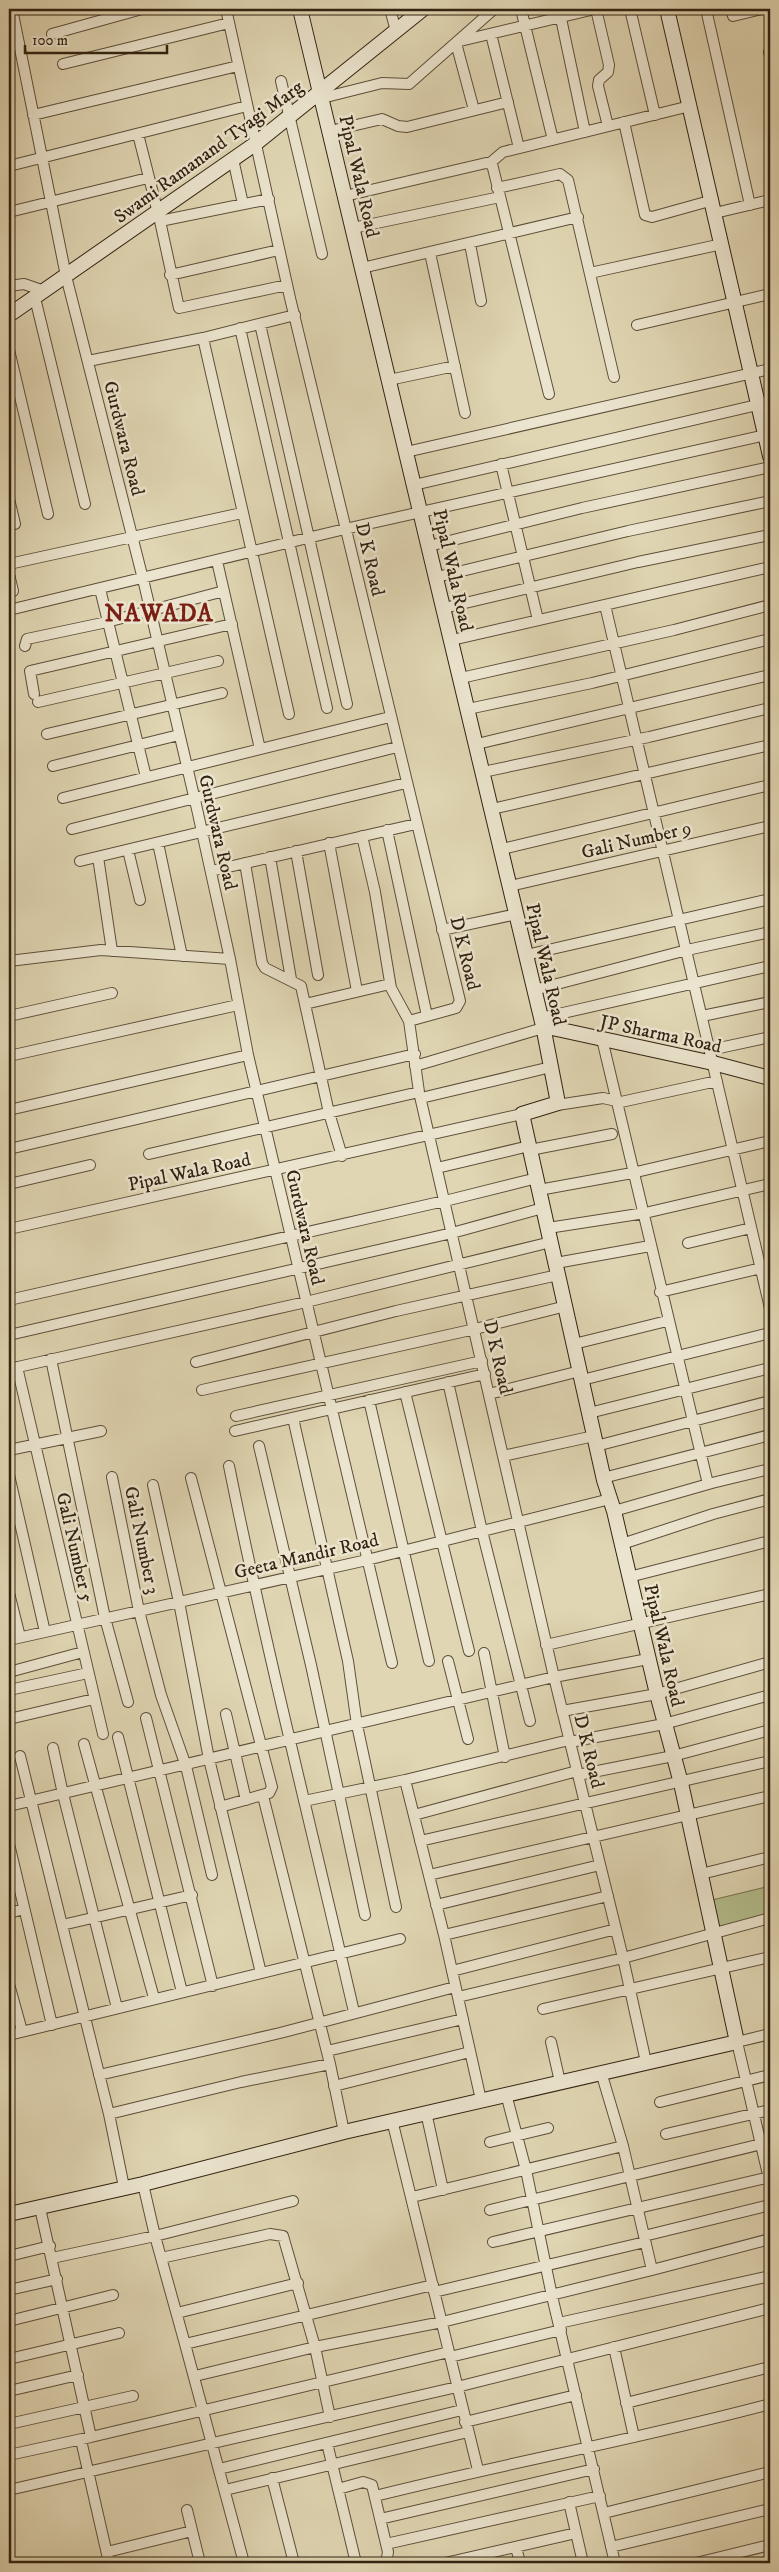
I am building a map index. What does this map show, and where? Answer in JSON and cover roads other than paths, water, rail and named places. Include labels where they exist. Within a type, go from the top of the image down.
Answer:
[{"type":"street","name":"Gurdwara Road","points":[[12,9],[66,276],[150,610],[211,872],[248,1055],[392,1663]]},
{"type":"street","points":[[52,34],[142,9]]},
{"type":"street","name":"D K Road","points":[[226,9],[294,315],[460,1003],[456,1008],[409,1021],[420,1095],[546,1645],[623,1958],[646,2062]]},
{"type":"street","name":"Pipal Wala Road","points":[[9,1229],[342,1156],[522,1114],[557,1105],[558,1101],[502,849],[300,9]]},
{"type":"street","points":[[390,9],[396,31]]},
{"type":"street","points":[[321,96],[382,83],[408,84],[494,9]]},
{"type":"street","points":[[521,9],[553,140]]},
{"type":"street","points":[[458,42],[524,26],[560,13],[596,9],[610,65],[608,72],[599,80],[598,86],[608,126]]},
{"type":"street","points":[[630,9],[654,115]]},
{"type":"street","points":[[668,9],[751,374],[764,404],[770,456]]},
{"type":"street","points":[[706,9],[750,205]]},
{"type":"street","points":[[731,9],[733,16],[762,9]]},
{"type":"street","name":"Swami Ramanand Tyagi Marg","points":[[9,315],[159,217],[233,159],[321,96],[420,10]]},
{"type":"street","points":[[560,13],[586,132]]},
{"type":"street","points":[[63,64],[229,23]]},
{"type":"street","points":[[491,34],[519,148]]},
{"type":"street","points":[[458,42],[474,110]]},
{"type":"street","points":[[34,115],[238,66]]},
{"type":"street","points":[[281,81],[322,254]]},
{"type":"street","points":[[330,131],[382,119],[398,126],[407,127],[508,102]]},
{"type":"street","points":[[9,166],[247,106]]},
{"type":"street","points":[[345,196],[490,163],[500,154],[519,148],[690,106]]},
{"type":"street","points":[[624,122],[645,215],[652,217],[714,206],[750,205],[770,200]]},
{"type":"street","points":[[138,134],[159,217],[177,304],[181,308],[287,285]]},
{"type":"street","points":[[233,159],[243,204]]},
{"type":"street","points":[[490,163],[499,192],[549,394]]},
{"type":"street","points":[[353,228],[499,192],[560,174],[565,176],[570,184],[614,377]]},
{"type":"street","points":[[9,212],[148,178]]},
{"type":"street","points":[[159,217],[268,199]]},
{"type":"street","points":[[362,268],[578,217]]},
{"type":"street","points":[[470,244],[481,301]]},
{"type":"street","points":[[590,273],[722,244]]},
{"type":"street","points":[[170,275],[279,250]]},
{"type":"street","points":[[430,253],[465,413]]},
{"type":"street","points":[[9,286],[24,284],[39,295],[85,504]]},
{"type":"street","points":[[637,325],[770,294]]},
{"type":"street","points":[[88,361],[203,338],[294,315]]},
{"type":"street","points":[[260,324],[347,704]]},
{"type":"street","points":[[240,328],[291,543],[327,708]]},
{"type":"street","points":[[203,338],[289,714]]},
{"type":"street","points":[[9,350],[48,514]]},
{"type":"street","points":[[389,380],[455,366]]},
{"type":"street","points":[[406,452],[770,369]]},
{"type":"street","points":[[414,485],[764,404]]},
{"type":"street","points":[[9,610],[346,529],[421,514],[768,435]]},
{"type":"street","points":[[501,464],[538,620]]},
{"type":"street","points":[[429,546],[515,524],[770,467]]},
{"type":"street","points":[[9,499],[15,524]]},
{"type":"street","points":[[436,577],[770,501]]},
{"type":"street","points":[[9,564],[242,513]]},
{"type":"street","points":[[444,608],[770,535]]},
{"type":"street","points":[[217,561],[260,749]]},
{"type":"street","points":[[452,640],[770,567]]},
{"type":"street","points":[[9,574],[13,591]]},
{"type":"street","points":[[100,589],[146,777]]},
{"type":"street","points":[[25,646],[27,639],[107,622],[224,591]]},
{"type":"street","points":[[605,605],[638,739],[644,774],[751,1228],[765,1268],[770,1305]]},
{"type":"street","points":[[461,678],[770,605]]},
{"type":"street","points":[[218,661],[123,683],[36,698],[30,671],[232,624]]},
{"type":"street","points":[[468,709],[622,676],[770,639]]},
{"type":"street","points":[[476,744],[770,675]]},
{"type":"street","points":[[47,734],[222,693]]},
{"type":"street","points":[[483,772],[638,739],[770,708]]},
{"type":"street","points":[[63,798],[390,717]]},
{"type":"street","points":[[53,766],[179,735]]},
{"type":"street","points":[[492,809],[770,746]]},
{"type":"street","points":[[72,829],[194,800],[397,747]]},
{"type":"street","points":[[80,861],[406,783]]},
{"type":"street","points":[[502,849],[770,786]]},
{"type":"street","points":[[211,872],[416,824]]},
{"type":"street","name":"Gali Number 9","points":[[510,886],[770,826]]},
{"type":"street","points":[[387,830],[427,1016]]},
{"type":"street","points":[[362,836],[375,892],[390,984],[409,1021]]},
{"type":"street","points":[[158,843],[182,956]]},
{"type":"street","points":[[330,843],[357,992]]},
{"type":"street","points":[[128,850],[140,900]]},
{"type":"street","points":[[296,851],[318,975]]},
{"type":"street","points":[[98,857],[112,951]]},
{"type":"street","points":[[270,857],[292,979]]},
{"type":"street","points":[[245,863],[263,966],[292,979],[301,986],[329,1113],[342,1156]]},
{"type":"street","points":[[526,955],[770,899]]},
{"type":"street","points":[[442,930],[517,914]]},
{"type":"street","points":[[534,990],[687,950],[770,932]]},
{"type":"street","points":[[9,961],[101,950],[230,960]]},
{"type":"street","points":[[416,1066],[542,1024],[770,966]]},
{"type":"street","points":[[305,1004],[390,984]]},
{"type":"street","points":[[9,1016],[112,993]]},
{"type":"street","points":[[702,1016],[770,1002]]},
{"type":"street","points":[[9,1056],[238,1005]]},
{"type":"street","name":"JP Sharma Road","points":[[542,1024],[602,1039],[711,1056],[770,1078]]},
{"type":"street","points":[[711,1056],[770,1037]]},
{"type":"street","points":[[602,1039],[660,1292],[708,1484]]},
{"type":"street","points":[[9,1149],[415,1054]]},
{"type":"street","points":[[9,1110],[248,1055]]},
{"type":"street","points":[[149,1154],[329,1113],[551,1067]]},
{"type":"street","points":[[557,1105],[602,1098],[616,1103],[717,1081]]},
{"type":"street","name":"Pipal Wala Road","points":[[522,1114],[595,1441],[622,1544],[664,1724],[689,1816],[745,2081],[753,2114],[766,2143],[770,2180]]},
{"type":"street","points":[[437,1168],[530,1148],[612,1134]]},
{"type":"street","points":[[9,1300],[445,1201],[538,1184],[632,1173],[770,1141]]},
{"type":"street","points":[[9,1184],[90,1165]]},
{"type":"street","points":[[13,1368],[460,1265],[549,1235],[770,1184]]},
{"type":"street","points":[[9,1335],[452,1234],[543,1208]]},
{"type":"street","points":[[688,1243],[751,1228]]},
{"type":"street","points":[[196,1362],[467,1295],[557,1269],[650,1246]]},
{"type":"street","points":[[660,1292],[765,1268]]},
{"type":"street","points":[[202,1390],[475,1329],[566,1306]]},
{"type":"street","points":[[574,1344],[667,1321]]},
{"type":"street","points":[[489,1394],[676,1357],[770,1333]]},
{"type":"street","points":[[51,1359],[105,1618],[128,1702]]},
{"type":"street","points":[[236,1416],[482,1361]]},
{"type":"street","name":"Gali Number 5","points":[[13,1368],[34,1444],[103,1734]]},
{"type":"street","points":[[589,1413],[770,1368]]},
{"type":"street","points":[[235,1431],[485,1374]]},
{"type":"street","points":[[448,1382],[482,1531],[530,1721]]},
{"type":"street","points":[[405,1392],[470,1651]]},
{"type":"street","points":[[369,1400],[429,1661]]},
{"type":"street","points":[[503,1456],[595,1441],[692,1422],[770,1401]]},
{"type":"street","points":[[293,1418],[348,1661],[370,1787],[396,1907]]},
{"type":"street","points":[[9,1450],[101,1431]]},
{"type":"street","points":[[604,1478],[770,1435]]},
{"type":"street","points":[[259,1446],[290,1577],[336,1794],[365,1915]]},
{"type":"street","points":[[229,1466],[253,1586],[291,1739],[354,2012]]},
{"type":"street","name":"Geeta Mandir Road","points":[[9,1640],[367,1560],[518,1522],[612,1505],[770,1469]]},
{"type":"street","points":[[9,1475],[45,1632]]},
{"type":"street","name":"Gali Number 3","points":[[112,1477],[139,1611],[161,1695],[186,1766],[212,1875]]},
{"type":"street","points":[[191,1478],[272,1789],[263,1796],[220,1807]]},
{"type":"street","points":[[153,1485],[179,1602],[209,1759],[261,1973]]},
{"type":"street","points":[[622,1544],[713,1514],[770,1499]]},
{"type":"street","points":[[629,1577],[770,1540]]},
{"type":"street","points":[[9,1593],[20,1637]]},
{"type":"street","points":[[546,1645],[770,1594]]},
{"type":"street","points":[[9,1672],[84,1652]]},
{"type":"street","points":[[484,1653],[505,1757]]},
{"type":"street","points":[[9,1806],[186,1766],[260,1746],[522,1685],[648,1659]]},
{"type":"street","points":[[448,1661],[468,1739]]},
{"type":"street","points":[[562,1711],[657,1694],[770,1662]]},
{"type":"street","points":[[9,1690],[88,1673]]},
{"type":"street","points":[[304,1801],[404,1780],[569,1741],[664,1724],[770,1695]]},
{"type":"street","points":[[9,1719],[94,1699]]},
{"type":"street","points":[[226,1714],[246,1800]]},
{"type":"street","points":[[146,1718],[192,1895],[213,1986]]},
{"type":"street","points":[[414,1815],[577,1773],[673,1756],[770,1730]]},
{"type":"street","points":[[118,1737],[182,1992]]},
{"type":"street","points":[[84,1744],[154,1998]]},
{"type":"street","points":[[53,1748],[62,1794],[117,2008]]},
{"type":"street","points":[[20,1756],[109,2114],[124,2187]]},
{"type":"street","points":[[420,1841],[681,1783],[770,1761]]},
{"type":"street","points":[[404,1780],[444,1935],[481,2100]]},
{"type":"street","points":[[263,1796],[327,2051],[344,2132]]},
{"type":"street","points":[[429,1875],[770,1796]]},
{"type":"street","points":[[9,1844],[12,1872],[24,1909],[52,2024]]},
{"type":"street","points":[[701,1874],[770,1857]]},
{"type":"street","points":[[436,1905],[600,1865]]},
{"type":"street","points":[[62,1925],[192,1895]]},
{"type":"street","points":[[444,1935],[608,1896]]},
{"type":"street","points":[[9,1913],[24,1909]]},
{"type":"street","points":[[99,2075],[320,2022],[354,2012],[623,1958],[714,1935],[770,1918]]},
{"type":"street","points":[[452,1971],[616,1929]]},
{"type":"street","points":[[9,2035],[154,1998],[213,1986],[400,1938]]},
{"type":"street","points":[[543,2009],[770,1957]]},
{"type":"street","points":[[9,1984],[22,2032]]},
{"type":"street","points":[[327,2051],[463,2019]]},
{"type":"street","points":[[9,2214],[143,2184],[392,2120],[770,2034]]},
{"type":"street","points":[[551,2042],[560,2082]]},
{"type":"street","points":[[334,2086],[470,2052]]},
{"type":"street","points":[[109,2114],[241,2082],[330,2064]]},
{"type":"street","points":[[601,2072],[623,2146],[652,2270]]},
{"type":"street","points":[[660,2102],[770,2075]]},
{"type":"street","points":[[506,2094],[526,2170],[552,2296],[615,2563]]},
{"type":"street","points":[[666,2134],[770,2110]]},
{"type":"street","points":[[426,2112],[443,2190]]},
{"type":"street","points":[[392,2120],[478,2470]]},
{"type":"street","points":[[490,2142],[548,2128]]},
{"type":"street","points":[[490,2210],[766,2143]]},
{"type":"street","points":[[412,2197],[623,2146]]},
{"type":"street","points":[[493,2242],[770,2180]]},
{"type":"street","points":[[143,2184],[155,2236],[195,2376],[244,2563]]},
{"type":"street","points":[[52,2258],[155,2236],[293,2201]]},
{"type":"street","points":[[185,2344],[306,2314],[546,2266],[770,2205]]},
{"type":"street","points":[[40,2208],[78,2375],[84,2406],[89,2472],[109,2563]]},
{"type":"street","points":[[161,2258],[277,2234],[285,2240],[315,2347],[330,2417]]},
{"type":"street","points":[[195,2376],[315,2347],[442,2322],[552,2296],[770,2239]]},
{"type":"street","points":[[9,2256],[50,2246]]},
{"type":"street","points":[[9,2455],[322,2380],[449,2355],[770,2276]]},
{"type":"street","points":[[9,2290],[57,2279]]},
{"type":"street","points":[[177,2313],[298,2283]]},
{"type":"street","points":[[9,2321],[113,2296]]},
{"type":"street","points":[[9,2490],[457,2387],[770,2308]]},
{"type":"street","points":[[9,2359],[119,2333]]},
{"type":"street","points":[[614,2347],[634,2437]]},
{"type":"street","points":[[626,2402],[770,2367]]},
{"type":"street","points":[[9,2391],[78,2375]]},
{"type":"street","points":[[225,2490],[332,2464],[576,2395]]},
{"type":"street","points":[[9,2424],[133,2396]]},
{"type":"street","points":[[375,2496],[478,2470],[673,2430],[770,2404]]},
{"type":"street","points":[[219,2469],[462,2410]]},
{"type":"street","points":[[327,2443],[356,2563]]},
{"type":"street","points":[[380,2519],[594,2469]]},
{"type":"street","points":[[604,2513],[770,2472]]},
{"type":"street","points":[[272,2478],[294,2563]]},
{"type":"street","points":[[338,2489],[368,2483],[372,2485],[388,2555],[383,2563]]},
{"type":"street","points":[[386,2544],[600,2496]]},
{"type":"street","points":[[569,2502],[583,2563]]},
{"type":"street","points":[[612,2547],[770,2509]]},
{"type":"street","points":[[187,2510],[200,2563]]},
{"type":"street","points":[[107,2552],[192,2531]]},
{"type":"street","points":[[448,2563],[486,2559],[516,2547],[576,2533]]},
{"type":"street","points":[[696,2563],[770,2545]]},
{"type":"street","points":[[516,2547],[520,2563]]},
{"type":"district","name":"NAWADA","points":[[159,613]]}]
